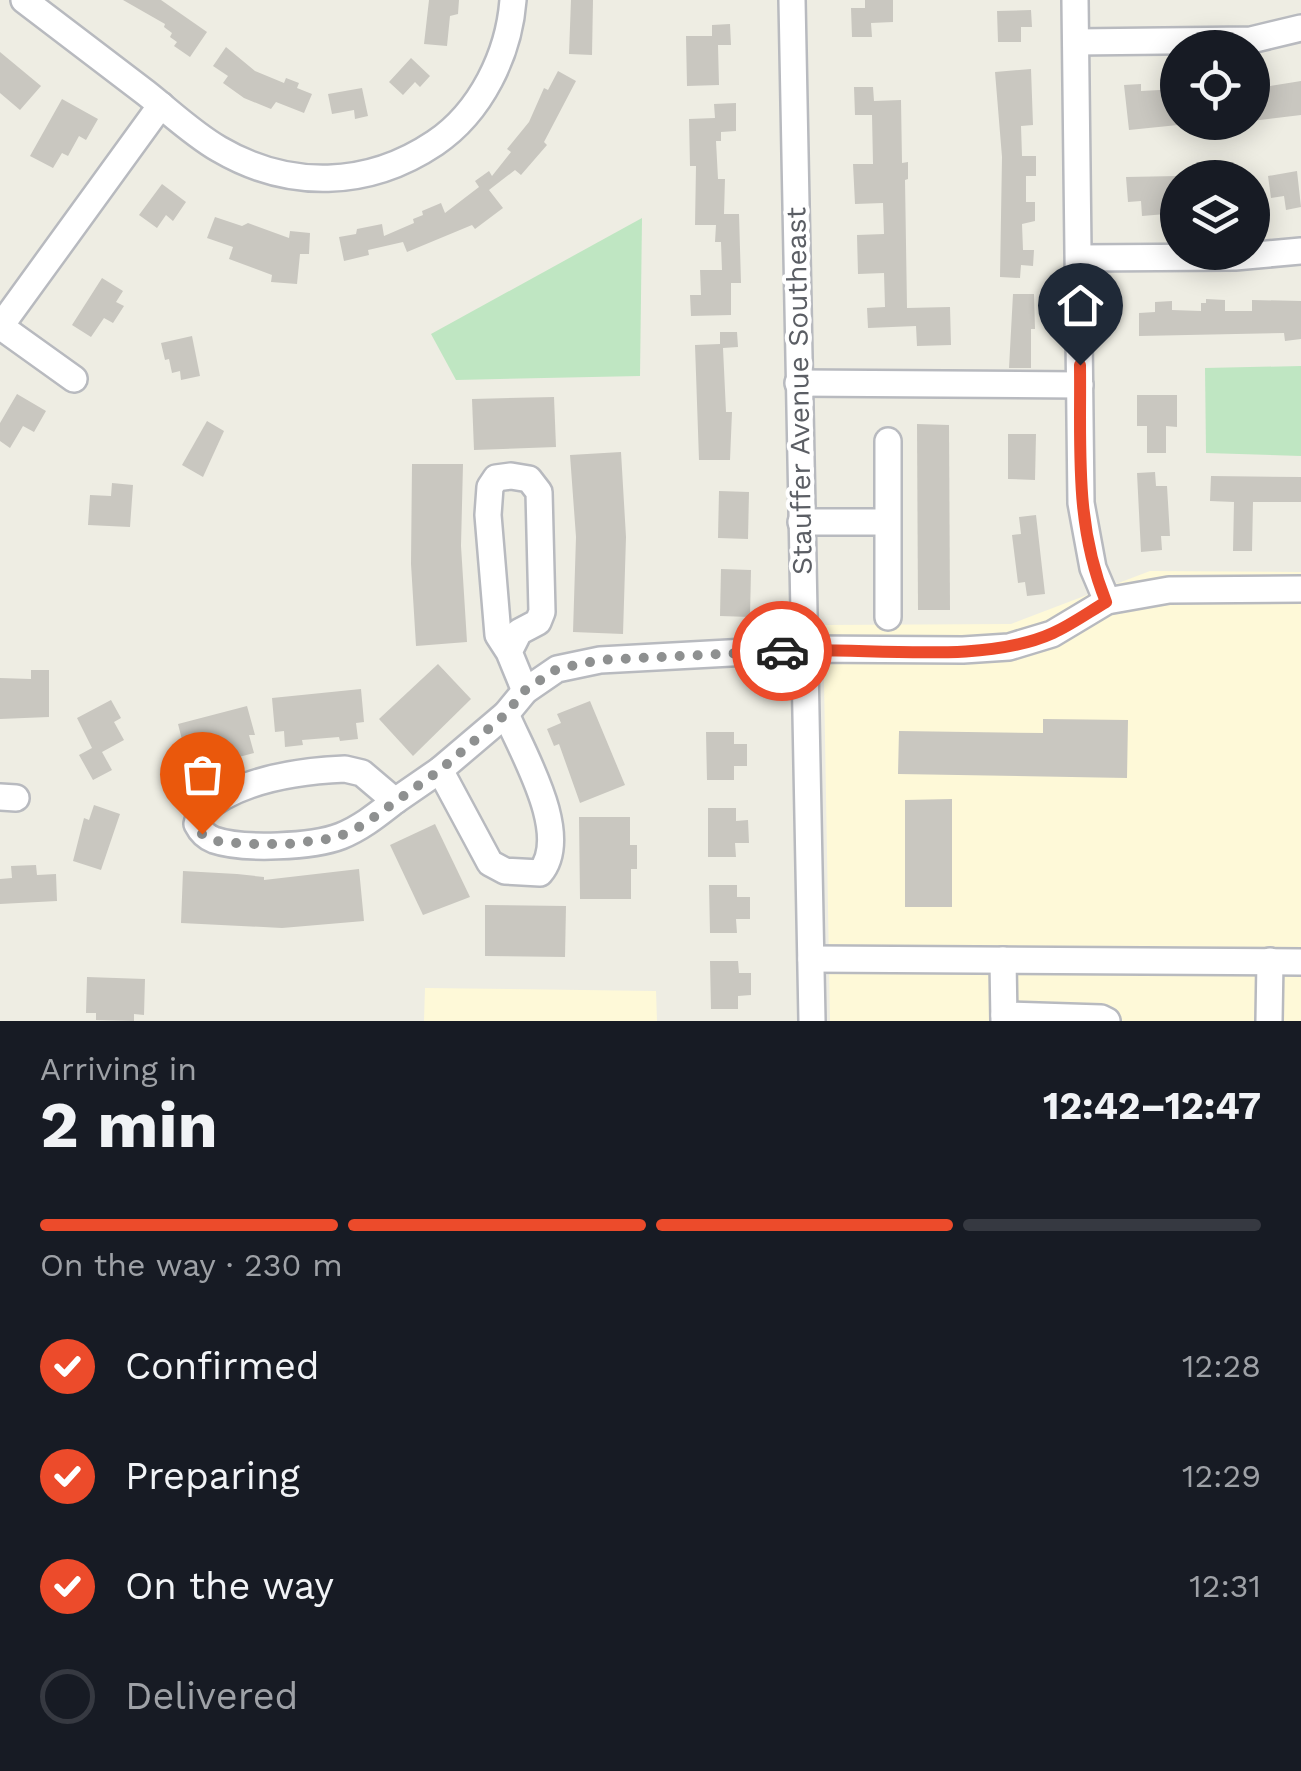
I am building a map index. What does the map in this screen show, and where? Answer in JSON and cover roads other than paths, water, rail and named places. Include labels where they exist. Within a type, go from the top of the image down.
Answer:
[{"type":"street","points":[[24,0],[216,147],[267,172],[321,179],[378,172],[414,157],[443,138],[471,110],[495,72],[510,24],[512,0]]},
{"type":"street","name":"Stauffer Avenue Southeast","points":[[792,0],[812,1021]]},
{"type":"street","points":[[1075,0],[1081,503],[1092,568],[1106,602]]},
{"type":"street","points":[[1076,42],[1250,40],[1301,28]]},
{"type":"street","points":[[74,379],[0,327],[161,105]]},
{"type":"street","points":[[1080,258],[1235,257],[1301,251]]},
{"type":"street","points":[[798,383],[1080,385]]},
{"type":"street","points":[[888,440],[888,617]]},
{"type":"street","points":[[509,652],[519,632],[538,622],[542,612],[539,492],[529,479],[511,476],[496,478],[490,487],[488,515],[498,635],[524,691]]},
{"type":"street","points":[[801,522],[888,522]]},
{"type":"street","points":[[395,801],[362,774],[344,769],[318,770],[232,791],[200,813],[197,824],[202,834],[215,841],[288,844],[336,838],[363,825],[440,770],[506,714],[524,691],[557,669],[600,660],[803,650],[1009,647],[1052,634],[1106,602],[1168,590],[1301,589]]},
{"type":"street","points":[[440,770],[490,863],[504,871],[540,873],[549,862],[547,810],[506,714]]},
{"type":"street","points":[[811,959],[1301,962]]},
{"type":"street","points":[[1003,960],[1004,1018],[1107,1021]]},
{"type":"street","points":[[1269,1021],[1270,962]]}]
